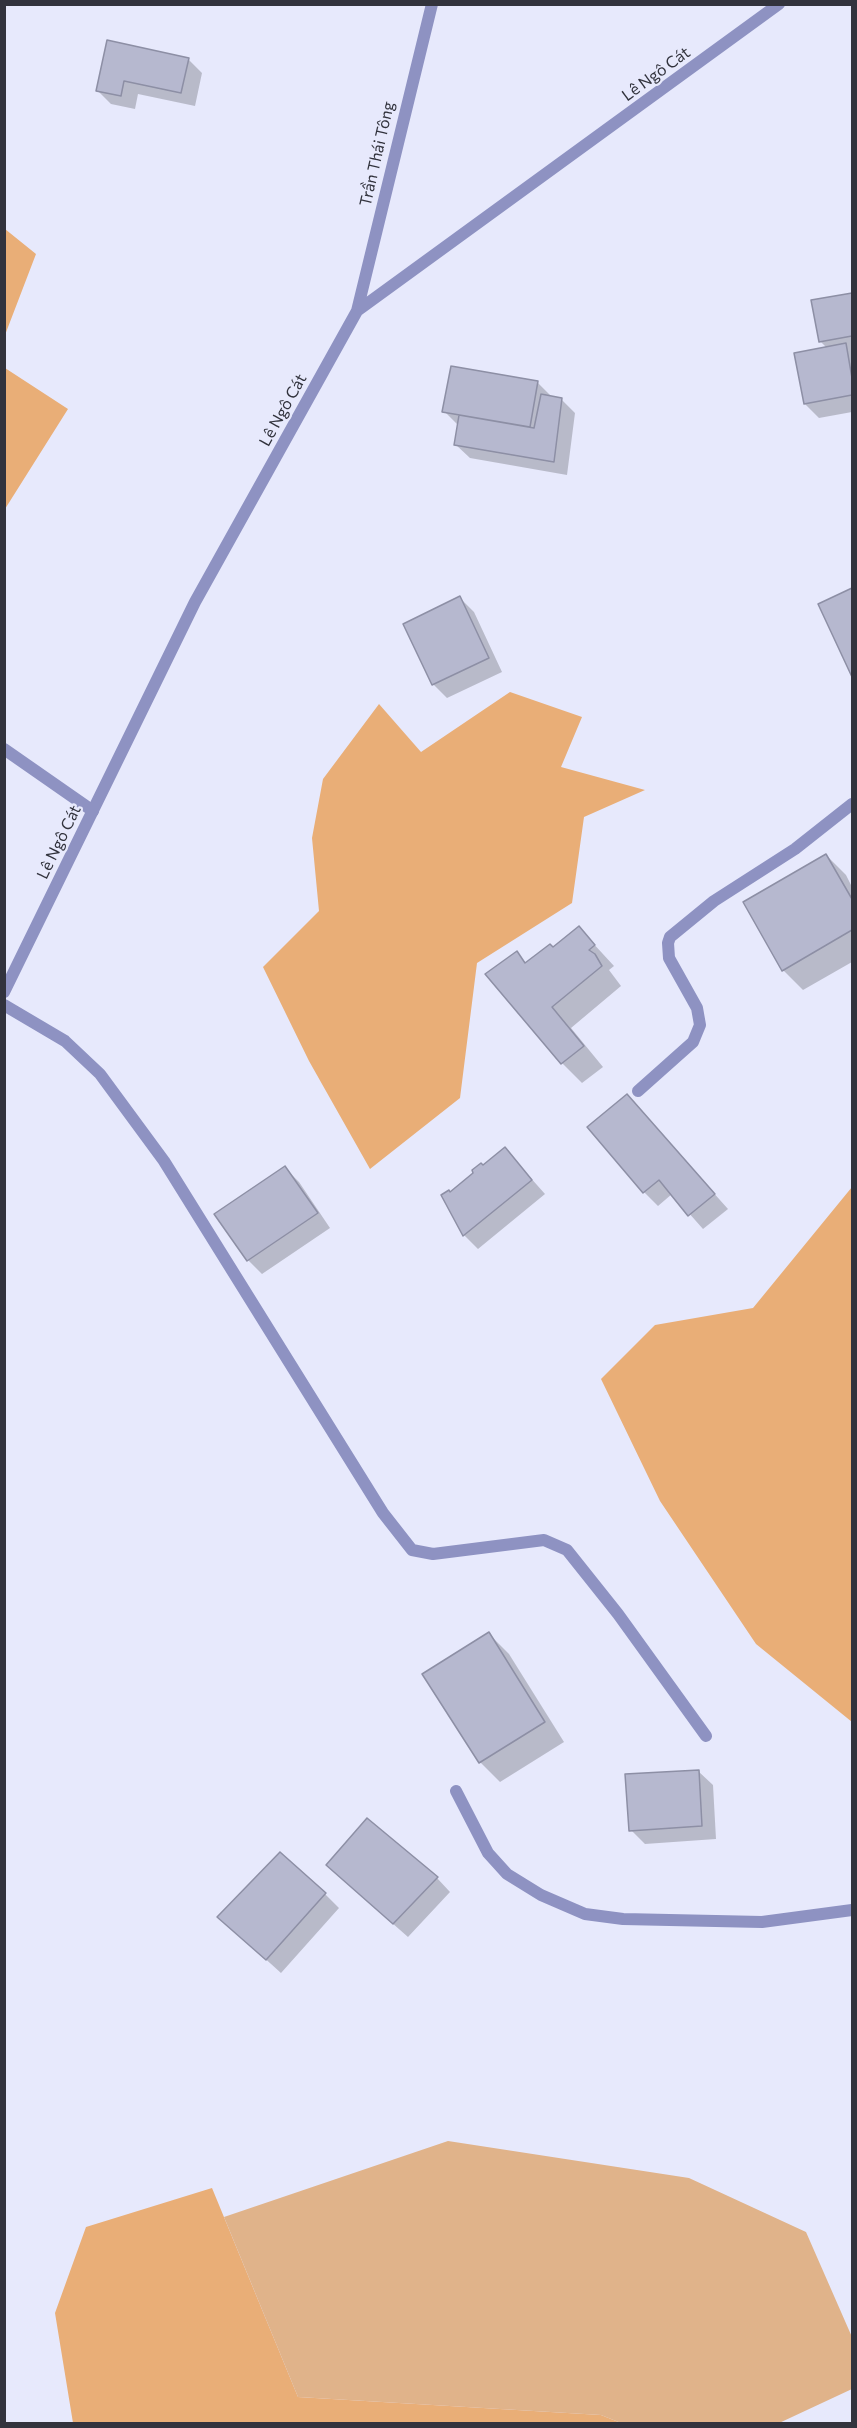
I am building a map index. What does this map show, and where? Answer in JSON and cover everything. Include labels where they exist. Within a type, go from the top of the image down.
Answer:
[{"type":"street","name":"Trần Thái Tông","points":[[357,311],[432,4]]},
{"type":"street","name":"Lê Ngô Cát","points":[[4,992],[195,602],[357,311],[779,4]]},
{"type":"street","points":[[4,749],[93,811]]},
{"type":"street","points":[[638,1091],[693,1042],[700,1025],[697,1008],[669,958],[670,937],[714,901],[795,849],[852,804]]},
{"type":"street","points":[[4,1005],[65,1041],[100,1074],[164,1161],[383,1513],[412,1550],[433,1554],[544,1540],[567,1550],[618,1614],[706,1736]]},
{"type":"street","points":[[456,1791],[488,1852],[507,1874],[541,1895],[585,1914],[623,1919],[762,1922],[852,1910]]},
{"type":"shaded area","points":[[5,229],[36,254],[5,335]]},
{"type":"shaded area","points":[[5,368],[68,409],[5,509]]},
{"type":"shaded area","points":[[510,692],[582,717],[561,767],[645,790],[584,817],[572,903],[477,963],[460,1098],[370,1169],[309,1061],[263,967],[319,911],[312,838],[323,779],[379,704],[421,752]]},
{"type":"shaded area","points":[[852,1187],[852,1722],[756,1644],[660,1501],[601,1379],[655,1325],[753,1308]]},
{"type":"shaded area","points":[[448,2141],[689,2178],[806,2232],[852,2337],[852,2389],[777,2424],[621,2423],[601,2415],[298,2397],[224,2217]]},
{"type":"shaded area","points":[[212,2188],[298,2397],[601,2415],[621,2423],[73,2423],[55,2313],[86,2227]]},
{"type":"building","points":[[107,40],[189,58],[181,93],[124,81],[121,96],[96,91]]},
{"type":"building","points":[[852,293],[852,336],[819,342],[811,300]]},
{"type":"building","points":[[846,343],[852,378],[852,395],[804,404],[794,353]]},
{"type":"building","points":[[451,366],[538,381],[530,427],[442,412]]},
{"type":"building","points":[[541,394],[562,398],[554,462],[454,445],[459,415],[534,428]]},
{"type":"building","points":[[852,588],[852,677],[818,604]]},
{"type":"building","points":[[460,596],[489,658],[432,685],[403,624]]},
{"type":"building","points":[[826,854],[852,899],[852,930],[782,971],[743,902]]},
{"type":"building","points":[[579,926],[595,945],[589,950],[595,954],[602,966],[552,1007],[584,1046],[561,1064],[485,974],[517,951],[525,963],[550,944],[553,947]]},
{"type":"building","points":[[627,1094],[715,1194],[688,1216],[659,1180],[643,1193],[587,1127]]},
{"type":"building","points":[[505,1147],[532,1180],[463,1236],[441,1195],[449,1190],[450,1192],[473,1173],[472,1170],[481,1163],[483,1165]]},
{"type":"building","points":[[285,1166],[318,1213],[247,1261],[214,1214]]},
{"type":"building","points":[[489,1632],[545,1722],[479,1763],[422,1674]]},
{"type":"building","points":[[699,1770],[702,1826],[629,1831],[625,1774]]},
{"type":"building","points":[[367,1818],[438,1877],[393,1924],[326,1865]]},
{"type":"building","points":[[280,1852],[326,1893],[266,1960],[217,1917]]}]
